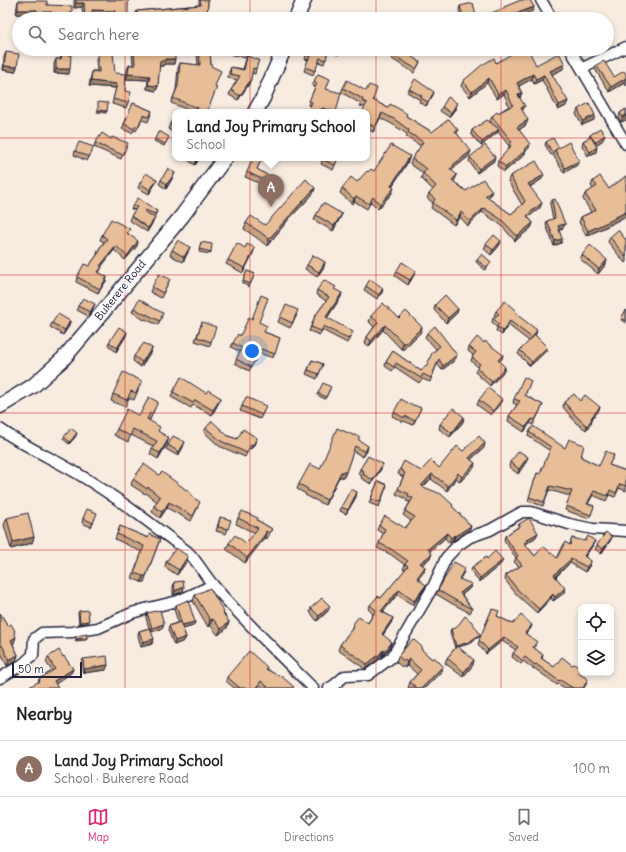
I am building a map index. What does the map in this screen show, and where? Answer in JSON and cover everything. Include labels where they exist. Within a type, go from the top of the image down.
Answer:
[{"type":"street","points":[[299,12],[304,0]]},
{"type":"street","points":[[541,0],[548,12]]},
{"type":"street","points":[[614,53],[626,47]]},
{"type":"street","points":[[257,109],[281,56]]},
{"type":"street","points":[[574,56],[626,144]]},
{"type":"street","points":[[587,66],[608,56]]},
{"type":"street","name":"Bukerere Road","points":[[0,406],[33,386],[63,359],[182,216],[223,161]]},
{"type":"street","points":[[0,429],[13,438],[80,474],[122,502],[188,552],[213,585],[263,638],[314,688]]},
{"type":"street","points":[[329,688],[344,676],[368,675],[392,657],[434,585],[446,558],[457,546],[470,537],[490,530],[522,512],[531,512],[569,524],[593,529],[626,531]]},
{"type":"street","points":[[0,678],[23,664],[33,655],[34,639],[42,633],[72,632],[98,628],[145,609],[178,601],[213,585]]},
{"type":"building","points":[[76,0],[128,0],[128,12],[92,10],[92,12],[85,12],[84,3],[76,3]]},
{"type":"building","points":[[200,0],[208,0],[207,12],[137,12],[137,11],[201,5]]},
{"type":"building","points":[[521,0],[530,0],[534,7],[521,12],[494,12]]},
{"type":"building","points":[[18,1],[47,1],[47,5],[72,6],[72,12],[37,12],[37,10],[18,10]]},
{"type":"building","points":[[473,3],[475,12],[462,12],[460,6]]},
{"type":"building","points":[[6,52],[12,53],[12,56],[19,56],[17,67],[4,66]]},
{"type":"building","points":[[62,56],[71,56],[70,69],[56,69],[56,59],[61,59]]},
{"type":"building","points":[[98,56],[113,56],[115,73],[126,74],[125,91],[131,92],[128,103],[113,99],[117,84],[91,81],[92,71],[99,72]]},
{"type":"building","points":[[134,56],[175,56],[175,59],[165,59],[165,61],[160,61],[158,86],[148,85],[150,76],[128,74],[129,65],[135,65]]},
{"type":"building","points":[[199,56],[210,56],[211,66],[221,71],[215,86],[217,87],[208,109],[198,109],[173,98],[178,86],[180,63],[200,65]]},
{"type":"building","points":[[247,56],[259,60],[256,69],[253,68],[251,79],[240,96],[231,90],[240,76],[230,74],[231,67],[244,70]]},
{"type":"building","points":[[310,56],[327,56],[326,60],[320,58],[315,71],[305,67]]},
{"type":"building","points":[[395,56],[411,56],[420,62],[416,69]]},
{"type":"building","points":[[508,56],[532,56],[536,65],[553,56],[561,56],[565,64],[550,71],[568,101],[559,105],[544,75],[536,79],[533,74],[517,83],[522,93],[518,95],[525,106],[521,108],[528,120],[517,127],[530,144],[524,149],[526,150],[506,167],[498,161],[511,146],[509,144],[512,142],[492,116],[497,112],[498,113],[513,105],[506,90],[498,94],[489,78],[472,92],[463,81],[482,65],[494,58],[496,63]]},
{"type":"building","points":[[604,61],[614,77],[624,71],[626,78],[611,87],[596,65]]},
{"type":"building","points":[[318,74],[330,79],[326,89],[341,93],[337,109],[309,109],[312,102],[309,101],[317,83],[314,81]]},
{"type":"building","points":[[415,79],[434,92],[428,102],[421,98],[422,96],[409,89]]},
{"type":"building","points":[[347,80],[366,91],[369,85],[377,88],[373,100],[388,108],[390,104],[432,132],[449,119],[458,130],[455,131],[471,151],[450,169],[457,175],[452,180],[466,191],[483,179],[492,191],[485,196],[511,214],[525,201],[510,176],[536,161],[544,175],[528,184],[542,203],[527,216],[533,223],[517,236],[502,220],[484,208],[470,221],[461,212],[456,220],[433,203],[435,199],[429,194],[436,186],[423,173],[427,169],[412,159],[423,142],[408,132],[409,130],[394,119],[382,113],[375,127],[370,124],[370,109],[364,109],[367,103],[362,101],[363,99],[343,88]]},
{"type":"building","points":[[448,97],[457,103],[451,113],[442,107]]},
{"type":"building","points":[[98,102],[108,103],[107,111],[98,110]]},
{"type":"building","points":[[133,103],[152,111],[149,117],[143,115],[138,127],[136,126],[134,129],[124,124]]},
{"type":"building","points":[[589,103],[595,115],[583,121],[578,109]]},
{"type":"building","points":[[626,109],[626,115],[623,117],[620,113]]},
{"type":"building","points":[[487,120],[499,129],[482,142],[472,130]]},
{"type":"building","points":[[600,128],[605,135],[595,142],[590,135]]},
{"type":"building","points":[[158,132],[161,132],[169,137],[165,144],[155,139]]},
{"type":"building","points":[[102,133],[111,139],[112,137],[128,143],[123,155],[95,143]]},
{"type":"building","points":[[591,137],[597,147],[590,152],[583,141]]},
{"type":"building","points":[[553,138],[559,148],[552,152],[546,142]]},
{"type":"building","points":[[79,142],[94,147],[89,157],[75,151]]},
{"type":"building","points":[[569,142],[579,161],[565,168],[555,150]]},
{"type":"building","points":[[391,145],[410,156],[391,186],[394,188],[380,204],[373,197],[369,204],[356,196],[354,199],[342,188],[351,177],[357,182],[367,171],[368,172],[371,169],[374,171]]},
{"type":"building","points":[[485,145],[495,157],[479,169],[470,157]]},
{"type":"building","points":[[252,161],[261,161],[257,169],[275,180],[267,191],[260,187],[264,180],[247,172]]},
{"type":"building","points":[[325,161],[337,161],[335,165]]},
{"type":"building","points":[[168,168],[175,173],[167,184],[161,180]]},
{"type":"building","points":[[146,173],[157,180],[150,190],[140,183]]},
{"type":"building","points":[[600,176],[609,189],[626,176],[626,212],[588,231],[581,217],[596,210],[585,194],[597,186],[593,181]]},
{"type":"building","points":[[306,179],[315,188],[269,239],[246,223],[251,216],[265,225]]},
{"type":"building","points":[[138,198],[157,211],[155,214],[145,210],[144,211],[155,218],[148,228],[131,216],[137,207],[133,205]]},
{"type":"building","points":[[555,199],[565,224],[558,226],[562,239],[555,241],[547,221],[555,218],[552,200]]},
{"type":"building","points":[[323,203],[342,214],[334,226],[316,215]]},
{"type":"building","points":[[111,219],[130,229],[127,233],[138,241],[127,256],[116,246],[100,266],[102,267],[98,272],[107,277],[100,289],[77,277],[84,264],[89,266],[100,251],[98,250],[107,239],[102,235]]},
{"type":"building","points":[[618,230],[626,239],[626,257],[610,237]]},
{"type":"building","points":[[494,235],[501,241],[493,250],[486,244]]},
{"type":"building","points":[[178,240],[190,247],[184,257],[172,250]]},
{"type":"building","points":[[201,242],[212,244],[211,252],[199,249]]},
{"type":"building","points":[[237,243],[245,248],[247,244],[255,248],[245,268],[228,260]]},
{"type":"building","points":[[590,245],[607,260],[599,269],[582,255]]},
{"type":"building","points":[[482,254],[491,262],[486,267],[477,260]]},
{"type":"building","points":[[313,255],[325,262],[319,272],[307,265]]},
{"type":"building","points":[[402,262],[416,271],[410,280],[396,272]]},
{"type":"building","points":[[247,271],[255,274],[250,284],[243,281]]},
{"type":"building","points":[[159,274],[170,279],[163,293],[152,287]]},
{"type":"building","points":[[370,279],[383,288],[379,295],[366,286]]},
{"type":"building","points":[[324,280],[336,287],[334,289],[342,293],[326,317],[353,332],[348,339],[324,326],[321,331],[311,327],[315,316],[329,297],[317,290]]},
{"type":"building","points":[[261,295],[268,298],[259,322],[267,326],[264,332],[280,338],[275,354],[261,349],[251,367],[236,359],[242,348],[233,343],[238,334],[240,336],[249,317],[252,319]]},
{"type":"building","points":[[445,295],[458,309],[448,318],[435,305]]},
{"type":"building","points":[[83,298],[95,304],[90,312],[78,306]]},
{"type":"building","points":[[139,299],[163,313],[160,321],[134,308]]},
{"type":"building","points":[[505,301],[517,312],[516,314],[537,330],[532,338],[510,321],[503,331],[497,327],[499,324],[493,318],[499,314],[496,311]]},
{"type":"building","points":[[383,303],[399,318],[406,311],[422,327],[406,343],[403,343],[385,325],[371,341],[367,337],[378,322],[371,316]]},
{"type":"building","points":[[286,305],[298,310],[292,323],[280,317]]},
{"type":"building","points":[[626,310],[626,321],[621,318]]},
{"type":"building","points":[[58,314],[70,321],[65,330],[52,323]]},
{"type":"building","points":[[202,322],[216,327],[211,342],[197,337]]},
{"type":"building","points":[[435,326],[457,355],[443,366],[439,359],[431,378],[423,374],[421,378],[396,363],[394,367],[386,362],[393,351],[421,371],[425,366],[426,367],[432,353],[440,346],[427,333]]},
{"type":"building","points":[[119,327],[127,332],[117,348],[109,342]]},
{"type":"building","points":[[535,335],[547,347],[532,362],[520,350]]},
{"type":"building","points":[[477,337],[484,343],[485,341],[503,355],[498,360],[505,367],[492,382],[477,368],[480,364],[472,357],[476,352],[469,347]]},
{"type":"building","points":[[144,343],[152,348],[142,362],[134,356]]},
{"type":"building","points":[[312,360],[323,364],[319,374],[308,370]]},
{"type":"building","points":[[123,372],[142,381],[136,393],[131,391],[127,400],[113,394]]},
{"type":"building","points":[[181,377],[206,393],[208,390],[221,398],[213,410],[195,400],[193,403],[173,392]]},
{"type":"building","points":[[524,377],[531,381],[525,395],[543,405],[535,420],[532,419],[526,427],[509,416],[520,401],[514,399]]},
{"type":"building","points":[[323,383],[331,387],[326,397],[318,393]]},
{"type":"building","points":[[488,388],[502,399],[493,411],[479,400]]},
{"type":"building","points":[[574,394],[580,401],[585,395],[600,407],[591,418],[592,419],[587,426],[564,402]]},
{"type":"building","points":[[149,397],[158,402],[152,414],[150,413],[147,419],[160,427],[158,431],[169,438],[160,453],[152,449],[157,441],[133,429],[130,436],[117,429],[127,409],[139,416]]},
{"type":"building","points":[[246,397],[266,406],[262,415],[242,406]]},
{"type":"building","points":[[401,399],[413,406],[414,405],[421,408],[415,421],[405,416],[404,418],[394,412]]},
{"type":"building","points":[[453,408],[464,417],[452,433],[440,424]]},
{"type":"building","points":[[212,421],[228,436],[237,439],[243,429],[257,438],[253,445],[251,444],[247,453],[221,441],[206,428]]},
{"type":"building","points":[[533,426],[565,448],[569,439],[584,445],[581,457],[599,466],[606,451],[614,455],[609,465],[626,471],[626,486],[620,484],[616,493],[610,490],[608,496],[594,491],[587,504],[594,506],[591,515],[566,506],[572,491],[550,486],[544,502],[529,497],[537,473],[540,474],[551,447],[529,432]]},
{"type":"building","points":[[71,428],[77,433],[70,442],[64,437]]},
{"type":"building","points":[[337,428],[359,436],[359,440],[368,446],[365,452],[355,446],[346,472],[341,472],[327,500],[307,490],[308,489],[299,484],[310,464],[320,469]]},
{"type":"building","points":[[173,436],[185,442],[179,452],[168,445]]},
{"type":"building","points":[[479,436],[485,443],[469,458],[475,463],[462,477],[458,473],[448,486],[432,474],[421,486],[441,494],[453,505],[452,506],[471,526],[451,538],[447,533],[428,549],[432,554],[420,563],[425,567],[417,578],[426,585],[414,601],[399,590],[381,611],[393,618],[382,634],[392,642],[386,650],[383,650],[367,664],[340,645],[354,626],[353,624],[359,616],[368,623],[376,610],[370,605],[378,596],[381,598],[408,566],[405,564],[408,561],[391,549],[379,543],[385,529],[379,525],[385,516],[405,528],[415,517],[405,511],[413,498],[408,496],[409,494],[398,489],[405,473],[400,469],[404,461],[421,471],[431,460],[439,468],[457,446],[463,451]]},
{"type":"building","points":[[519,451],[528,457],[519,469],[510,462]]},
{"type":"building","points":[[368,456],[383,464],[373,480],[363,474],[364,471],[360,469]]},
{"type":"building","points":[[144,464],[159,475],[162,472],[192,494],[191,496],[200,502],[193,516],[169,502],[162,512],[154,506],[160,497],[148,487],[147,489],[133,479]]},
{"type":"building","points":[[378,481],[387,485],[380,502],[371,499]]},
{"type":"building","points":[[351,489],[357,492],[348,510],[341,507]]},
{"type":"building","points":[[87,509],[97,513],[93,523],[83,518]]},
{"type":"building","points":[[242,511],[258,518],[257,520],[272,529],[269,533],[266,531],[265,532],[266,533],[247,558],[229,543],[235,535],[246,543],[258,528],[238,518]]},
{"type":"building","points":[[28,513],[34,537],[13,542],[7,518]]},
{"type":"building","points":[[220,517],[231,520],[228,529],[218,527]]},
{"type":"building","points":[[529,518],[538,533],[526,540],[527,541],[524,543],[535,556],[543,546],[557,558],[565,542],[570,545],[572,538],[585,541],[588,536],[595,541],[584,556],[591,561],[587,567],[571,559],[554,575],[565,588],[555,597],[553,594],[539,609],[518,590],[506,575],[522,565],[516,558],[518,556],[505,536]]},
{"type":"building","points":[[120,526],[148,538],[149,534],[160,539],[146,576],[134,573],[144,546],[117,534]]},
{"type":"building","points":[[606,532],[612,537],[603,549],[597,545]]},
{"type":"building","points":[[176,548],[188,556],[179,570],[166,562]]},
{"type":"building","points":[[495,551],[503,560],[480,578],[472,567],[486,557],[487,559]]},
{"type":"building","points":[[454,562],[465,568],[459,579],[472,584],[460,593],[472,609],[438,590]]},
{"type":"building","points":[[183,581],[184,587],[175,591],[174,582]]},
{"type":"building","points":[[210,588],[229,622],[221,629],[213,619],[210,620],[195,595]]},
{"type":"building","points":[[322,598],[330,606],[319,616],[311,608]]},
{"type":"building","points":[[188,600],[195,622],[182,625],[176,605]]},
{"type":"building","points":[[492,609],[499,611],[497,616],[513,624],[521,615],[532,625],[525,633],[537,642],[533,647],[543,655],[541,658],[554,667],[562,657],[572,665],[574,664],[578,667],[578,676],[583,676],[588,679],[583,688],[573,688],[560,680],[559,681],[525,657],[522,660],[513,653],[518,647],[504,637],[488,650],[479,640]]},
{"type":"building","points":[[88,610],[89,621],[80,622],[79,611]]},
{"type":"building","points":[[160,610],[164,624],[152,628],[147,613]]},
{"type":"building","points":[[0,613],[8,626],[11,624],[15,631],[16,637],[11,640],[18,655],[9,660],[2,645],[1,646],[0,644]]},
{"type":"building","points":[[465,616],[472,622],[480,634],[469,642],[456,646],[451,629],[456,628]]},
{"type":"building","points":[[180,622],[186,637],[175,641],[169,626]]},
{"type":"building","points":[[150,628],[154,639],[143,642],[139,631]]},
{"type":"building","points":[[87,634],[87,638],[76,639],[76,636]]},
{"type":"building","points":[[413,639],[432,659],[434,657],[443,666],[422,688],[417,688],[410,682],[421,670],[409,659],[407,662],[398,656]]},
{"type":"building","points":[[457,646],[474,660],[464,672],[447,658]]},
{"type":"building","points":[[59,650],[73,669],[54,681],[58,688],[27,688],[40,681],[39,679],[55,669],[48,657]]},
{"type":"building","points":[[249,651],[267,667],[266,669],[279,676],[280,675],[294,687],[269,688],[261,681],[257,688],[240,688],[227,677]]},
{"type":"building","points":[[107,656],[108,665],[84,669],[83,659]]},
{"type":"place","name":"Land Joy Primary School","points":[[271,207]]}]
